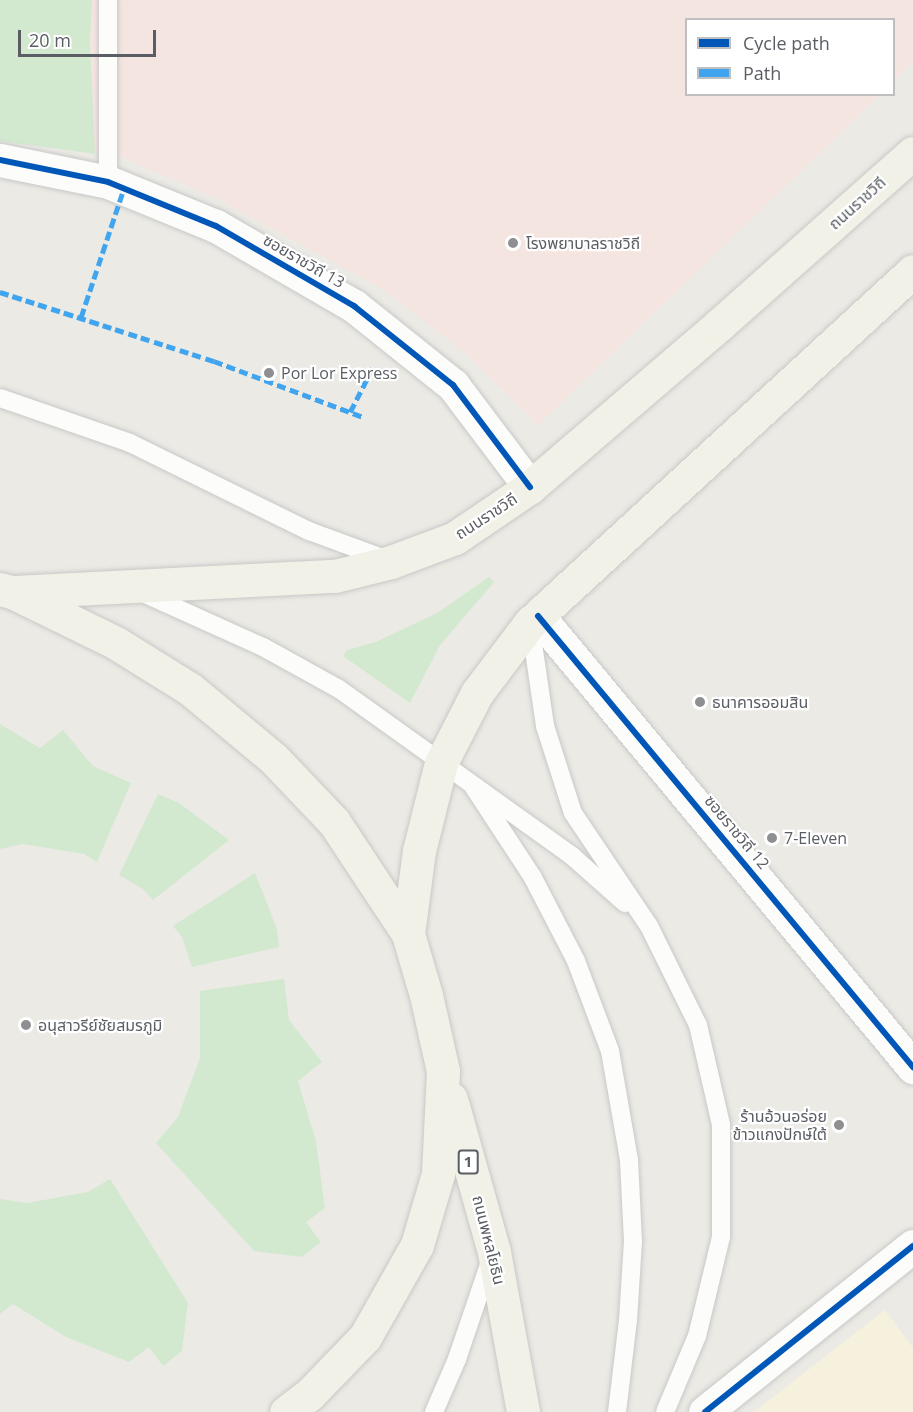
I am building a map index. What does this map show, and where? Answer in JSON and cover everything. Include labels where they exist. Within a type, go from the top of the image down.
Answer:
[{"type":"main road","name":"ถนนราชวิถี","points":[[6,590],[335,576],[391,562],[455,538],[530,486],[719,325],[913,153]]},
{"type":"main road","points":[[408,934],[419,851],[441,763],[477,693],[534,620],[913,272]]},
{"type":"main road","points":[[6,590],[116,643],[190,689],[274,759],[334,822],[408,934],[426,995],[443,1071],[438,1174],[417,1245],[365,1336],[310,1394],[286,1412]]},
{"type":"main road","name":"ถนนพหลโยธิน","points":[[443,1071],[494,1252],[524,1412]]},
{"type":"street","name":"ซอยราชวิถี 13","points":[[0,160],[108,182],[216,226],[354,306],[453,385],[530,486]]},
{"type":"street","name":"ซอยราชวิถี 12","points":[[534,620],[913,1067]]},
{"type":"street","points":[[705,1412],[913,1246]]},
{"type":"lane","points":[[108,0],[108,182]]},
{"type":"lane","points":[[0,398],[130,443],[309,531],[391,562]]},
{"type":"lane","points":[[128,586],[263,647],[339,688],[572,856],[642,918]]},
{"type":"lane","points":[[534,620],[544,726],[573,813],[642,918],[698,1025],[721,1125],[721,1237],[697,1336],[665,1412]]},
{"type":"lane","points":[[473,786],[532,876],[572,952],[610,1051],[629,1160],[633,1241],[628,1320],[617,1412]]},
{"type":"lane","points":[[434,1412],[457,1359],[494,1252]]},
{"type":"shaded area","name":"โรงพยาบาลราชวิถี","points":[[0,0],[913,0],[913,62],[895,80],[895,18],[685,18],[685,96],[879,96],[538,425],[464,352],[381,288],[218,199],[110,152],[0,139]]},
{"type":"shaded area","points":[[885,1310],[913,1348],[913,1412],[754,1412]]},
{"type":"green space","points":[[0,0],[92,0],[90,43],[95,154],[0,141]]},
{"type":"green space","points":[[489,577],[494,582],[440,645],[410,703],[343,656],[347,650],[376,642],[437,613]]},
{"type":"green space","points":[[0,724],[40,748],[63,730],[93,766],[131,783],[97,862],[84,854],[23,844],[0,849]]},
{"type":"green space","points":[[158,794],[179,803],[229,840],[153,900],[143,889],[119,875]]},
{"type":"green space","points":[[255,873],[277,929],[279,947],[192,967],[182,937],[173,926]]},
{"type":"green space","points":[[284,979],[289,1020],[322,1062],[298,1081],[316,1141],[325,1208],[306,1222],[321,1242],[302,1257],[254,1251],[156,1143],[178,1117],[200,1058],[200,991]]},
{"type":"green space","points":[[110,1179],[188,1303],[182,1351],[163,1366],[149,1347],[129,1362],[66,1337],[13,1304],[0,1314],[0,1199],[27,1203],[88,1192]]},
{"type":"marked path","points":[[81,317],[124,188]]},
{"type":"marked path","points":[[0,292],[214,361],[363,417]]},
{"type":"marked path","points":[[350,412],[374,365]]},
{"type":"cycle path","points":[[0,160],[108,182],[216,226],[354,306],[453,385],[530,487]]},
{"type":"cycle path","points":[[538,616],[913,1067]]},
{"type":"cycle path","points":[[705,1412],[913,1246]]},
{"type":"place","name":"โรงพยาบาลราชวิถี","points":[[513,243]]},
{"type":"place","name":"Por Lor Express","points":[[269,373]]},
{"type":"place","name":"ธนาคารออมสิน","points":[[700,702]]},
{"type":"place","name":"7-Eleven","points":[[772,838]]},
{"type":"place","name":"อนุสาวรีย์ชัยสมรภูมิ","points":[[26,1025]]},
{"type":"place","name":"ร้านอ้วนอร่อย ข้าวแกงปักษ์ใต้","points":[[839,1125]]}]
